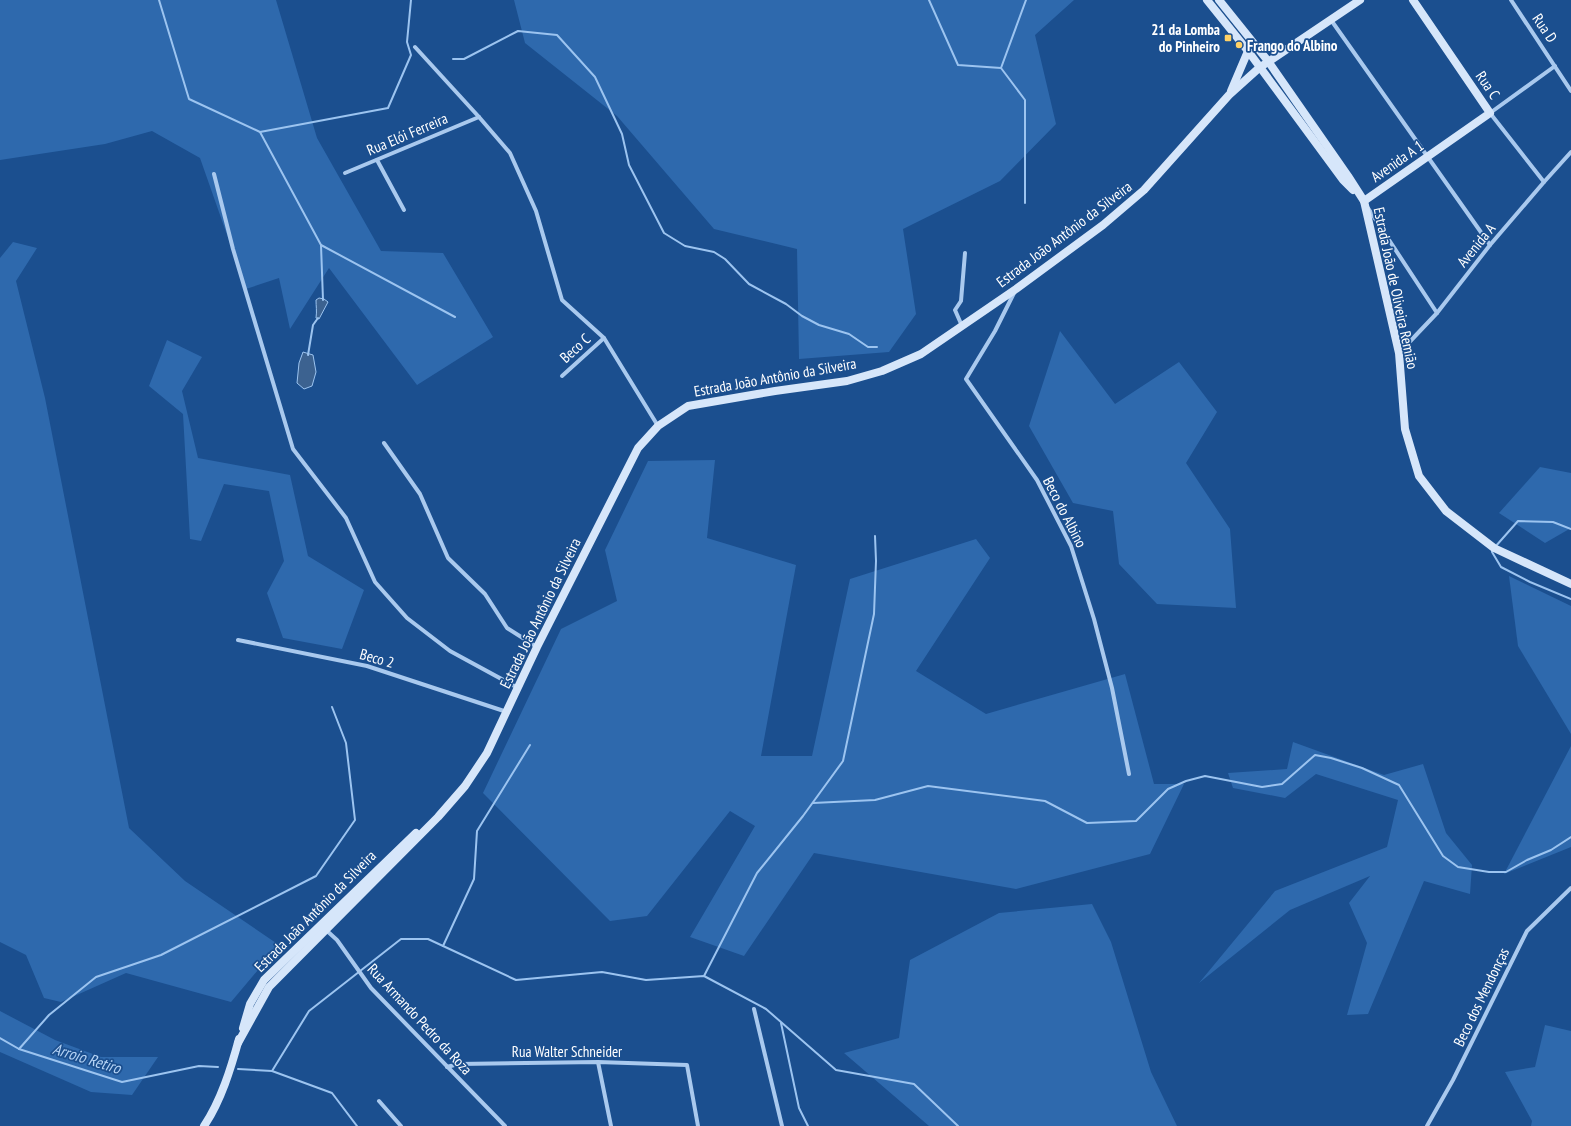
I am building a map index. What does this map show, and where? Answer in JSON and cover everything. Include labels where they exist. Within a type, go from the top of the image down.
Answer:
[{"type":"main road","name":"Estrada João de Oliveira Remião","points":[[1207,0],[1248,51],[1259,68],[1343,180],[1364,201]]},
{"type":"main road","name":"Estrada João de Oliveira Remião","points":[[1219,0],[1268,61],[1364,201],[1399,353],[1406,429],[1419,476],[1446,511],[1494,548],[1571,584]]},
{"type":"main road","name":"Estrada João Antônio da Silveira","points":[[204,1126],[210,1118],[224,1085],[238,1043],[268,987],[324,928],[438,817],[465,786],[487,753],[537,647],[638,448],[658,426],[688,406],[775,391],[847,381],[882,371],[921,354],[1016,289],[1103,225],[1144,190],[1229,95],[1259,68],[1360,0]]},
{"type":"main road","name":"Rua C","points":[[1414,0],[1490,113]]},
{"type":"main road","points":[[1248,51],[1256,51],[1268,61]]},
{"type":"main road","name":"Estrada João Antônio da Silveira","points":[[1229,95],[1248,51]]},
{"type":"main road","name":"Avenida A 1","points":[[1364,201],[1490,113]]},
{"type":"street","name":"Rua D","points":[[1511,0],[1556,66],[1571,91]]},
{"type":"street","points":[[1331,20],[1490,245]]},
{"type":"street","points":[[415,47],[510,153],[536,211],[562,300],[604,338],[658,426]]},
{"type":"street","name":"Avenida A 1","points":[[1490,113],[1556,66]]},
{"type":"street","name":"Rua C","points":[[1490,113],[1544,182]]},
{"type":"street","name":"Rua Elói Ferreira","points":[[345,173],[479,117]]},
{"type":"street","name":"Avenida A","points":[[1399,353],[1437,313],[1490,245],[1571,152]]},
{"type":"street","points":[[377,160],[404,210]]},
{"type":"street","points":[[214,174],[233,249],[293,449],[346,518],[376,582],[407,618],[450,651],[518,688]]},
{"type":"street","name":"Avenida A 1","points":[[1364,201],[1437,313]]},
{"type":"street","points":[[962,326],[955,310],[961,301],[965,253]]},
{"type":"street","name":"Beco do Albino","points":[[1016,289],[995,331],[966,379],[1037,480],[1072,546],[1094,619],[1112,688],[1129,774]]},
{"type":"street","name":"Beco C","points":[[562,376],[604,338]]},
{"type":"street","points":[[384,443],[420,494],[448,558],[484,594],[507,628],[537,647]]},
{"type":"street","name":"Beco 2","points":[[238,640],[366,666],[507,712]]},
{"type":"street","name":"Beco dos Mendonças","points":[[1427,1126],[1453,1080],[1527,931],[1571,888]]},
{"type":"street","name":"Rua Armando Pedro da Roza","points":[[324,928],[337,940],[371,988],[505,1126]]},
{"type":"street","points":[[754,1009],[782,1126]]},
{"type":"street","points":[[598,1062],[611,1126]]},
{"type":"street","name":"Rua Walter Schneider","points":[[447,1067],[458,1064],[598,1062],[687,1065],[698,1126]]},
{"type":"street","points":[[379,1102],[401,1126]]},
{"type":"shaded area","points":[[0,0],[276,0],[317,138],[381,251],[443,253],[493,337],[417,385],[329,268],[290,329],[279,278],[246,289],[200,158],[152,131],[105,144],[0,160]]},
{"type":"shaded area","points":[[514,0],[1074,0],[1035,35],[1056,124],[1000,181],[903,229],[916,314],[889,352],[799,359],[797,249],[714,229],[617,116],[525,43]]},
{"type":"shaded area","points":[[13,242],[37,248],[16,281],[45,398],[129,828],[185,881],[279,945],[231,1002],[126,973],[61,1002],[44,998],[26,955],[0,942],[0,258]]},
{"type":"shaded area","points":[[319,298],[328,302],[319,319],[316,318],[316,300]]},
{"type":"shaded area","points":[[1060,331],[1115,404],[1179,362],[1217,412],[1186,463],[1230,529],[1236,608],[1157,604],[1119,564],[1113,511],[1073,503],[1029,426]]},
{"type":"shaded area","points":[[167,340],[202,357],[182,391],[198,458],[290,475],[308,556],[364,590],[342,649],[283,638],[267,593],[284,561],[269,491],[224,484],[201,541],[190,539],[183,414],[149,386]]},
{"type":"shaded area","points":[[303,352],[313,355],[316,372],[312,386],[304,389],[297,383],[299,363]]},
{"type":"shaded area","points":[[715,460],[707,538],[796,565],[761,756],[812,756],[850,579],[976,539],[990,558],[916,671],[986,714],[1125,674],[1154,784],[1184,784],[1150,854],[1016,889],[814,853],[744,956],[690,937],[755,826],[730,811],[647,916],[610,921],[483,793],[561,629],[617,601],[605,550],[648,461]]},
{"type":"shaded area","points":[[1540,467],[1571,473],[1571,528],[1545,543],[1499,513]]},
{"type":"shaded area","points":[[1509,576],[1571,606],[1571,734],[1518,646]]},
{"type":"shaded area","points":[[1293,742],[1384,775],[1423,764],[1446,833],[1472,865],[1470,894],[1424,881],[1368,1014],[1347,1015],[1367,943],[1349,903],[1370,876],[1290,910],[1199,983],[1275,891],[1387,847],[1398,800],[1316,774],[1285,798],[1233,788],[1228,773],[1287,769]]},
{"type":"shaded area","points":[[1571,746],[1571,847],[1504,874]]},
{"type":"shaded area","points":[[1092,904],[1111,942],[1151,1072],[1177,1126],[929,1126],[844,1053],[899,1038],[910,960],[999,913]]},
{"type":"shaded area","points":[[0,1011],[55,1040],[101,1057],[158,1057],[132,1095],[91,1092],[0,1052]]},
{"type":"shaded area","points":[[1545,1025],[1571,1031],[1571,1126],[1531,1126],[1532,1121],[1505,1072],[1535,1067]]},
{"type":"waterway","points":[[159,0],[189,99],[260,132],[388,108],[411,55],[407,42],[411,0]]},
{"type":"waterway","points":[[929,0],[958,65],[1001,68],[1025,100],[1025,203]]},
{"type":"waterway","points":[[1001,68],[1026,0]]},
{"type":"waterway","points":[[453,59],[464,59],[518,31],[557,35],[595,77],[622,134],[629,165],[664,233],[685,246],[714,252],[725,259],[749,284],[786,304],[802,316],[819,325],[849,334],[868,347],[877,347]]},
{"type":"waterway","points":[[260,132],[321,245],[323,300]]},
{"type":"waterway","points":[[321,245],[455,317]]},
{"type":"waterway","points":[[308,355],[313,325],[318,318]]},
{"type":"waterway","points":[[1495,547],[1518,521],[1553,522],[1571,529]]},
{"type":"waterway","points":[[704,976],[757,873],[803,816],[843,761],[874,614],[876,561],[875,536]]},
{"type":"waterway","points":[[1492,550],[1501,567],[1530,582],[1571,599]]},
{"type":"waterway","points":[[19,1049],[49,1015],[96,977],[161,955],[316,876],[355,820],[346,743],[332,707]]},
{"type":"waterway","points":[[443,946],[474,879],[477,831],[530,745]]},
{"type":"waterway","points":[[813,803],[875,800],[928,786],[1045,801],[1087,823],[1136,821],[1168,789],[1186,781],[1205,776],[1262,787],[1282,784],[1315,755],[1331,758],[1362,768],[1399,785],[1443,856],[1458,867],[1489,872],[1506,872],[1527,860],[1551,850],[1571,837]]},
{"type":"waterway","points":[[272,1071],[309,1011],[401,939],[428,939],[516,980],[602,972],[646,980],[704,976],[766,1009],[836,1070],[914,1084],[958,1126]]},
{"type":"waterway","points":[[781,1023],[799,1108],[808,1126]]},
{"type":"waterway","name":"Arroio Retiro","points":[[0,1038],[19,1049],[122,1082],[199,1066],[218,1067]]},
{"type":"waterway","name":"Arroio Retiro","points":[[238,1069],[272,1071],[332,1093],[357,1126]]},
{"type":"place","name":"21 da Lomba do Pinheiro","points":[[1228,38]]},
{"type":"place","name":"Frango do Albino","points":[[1239,45]]}]
